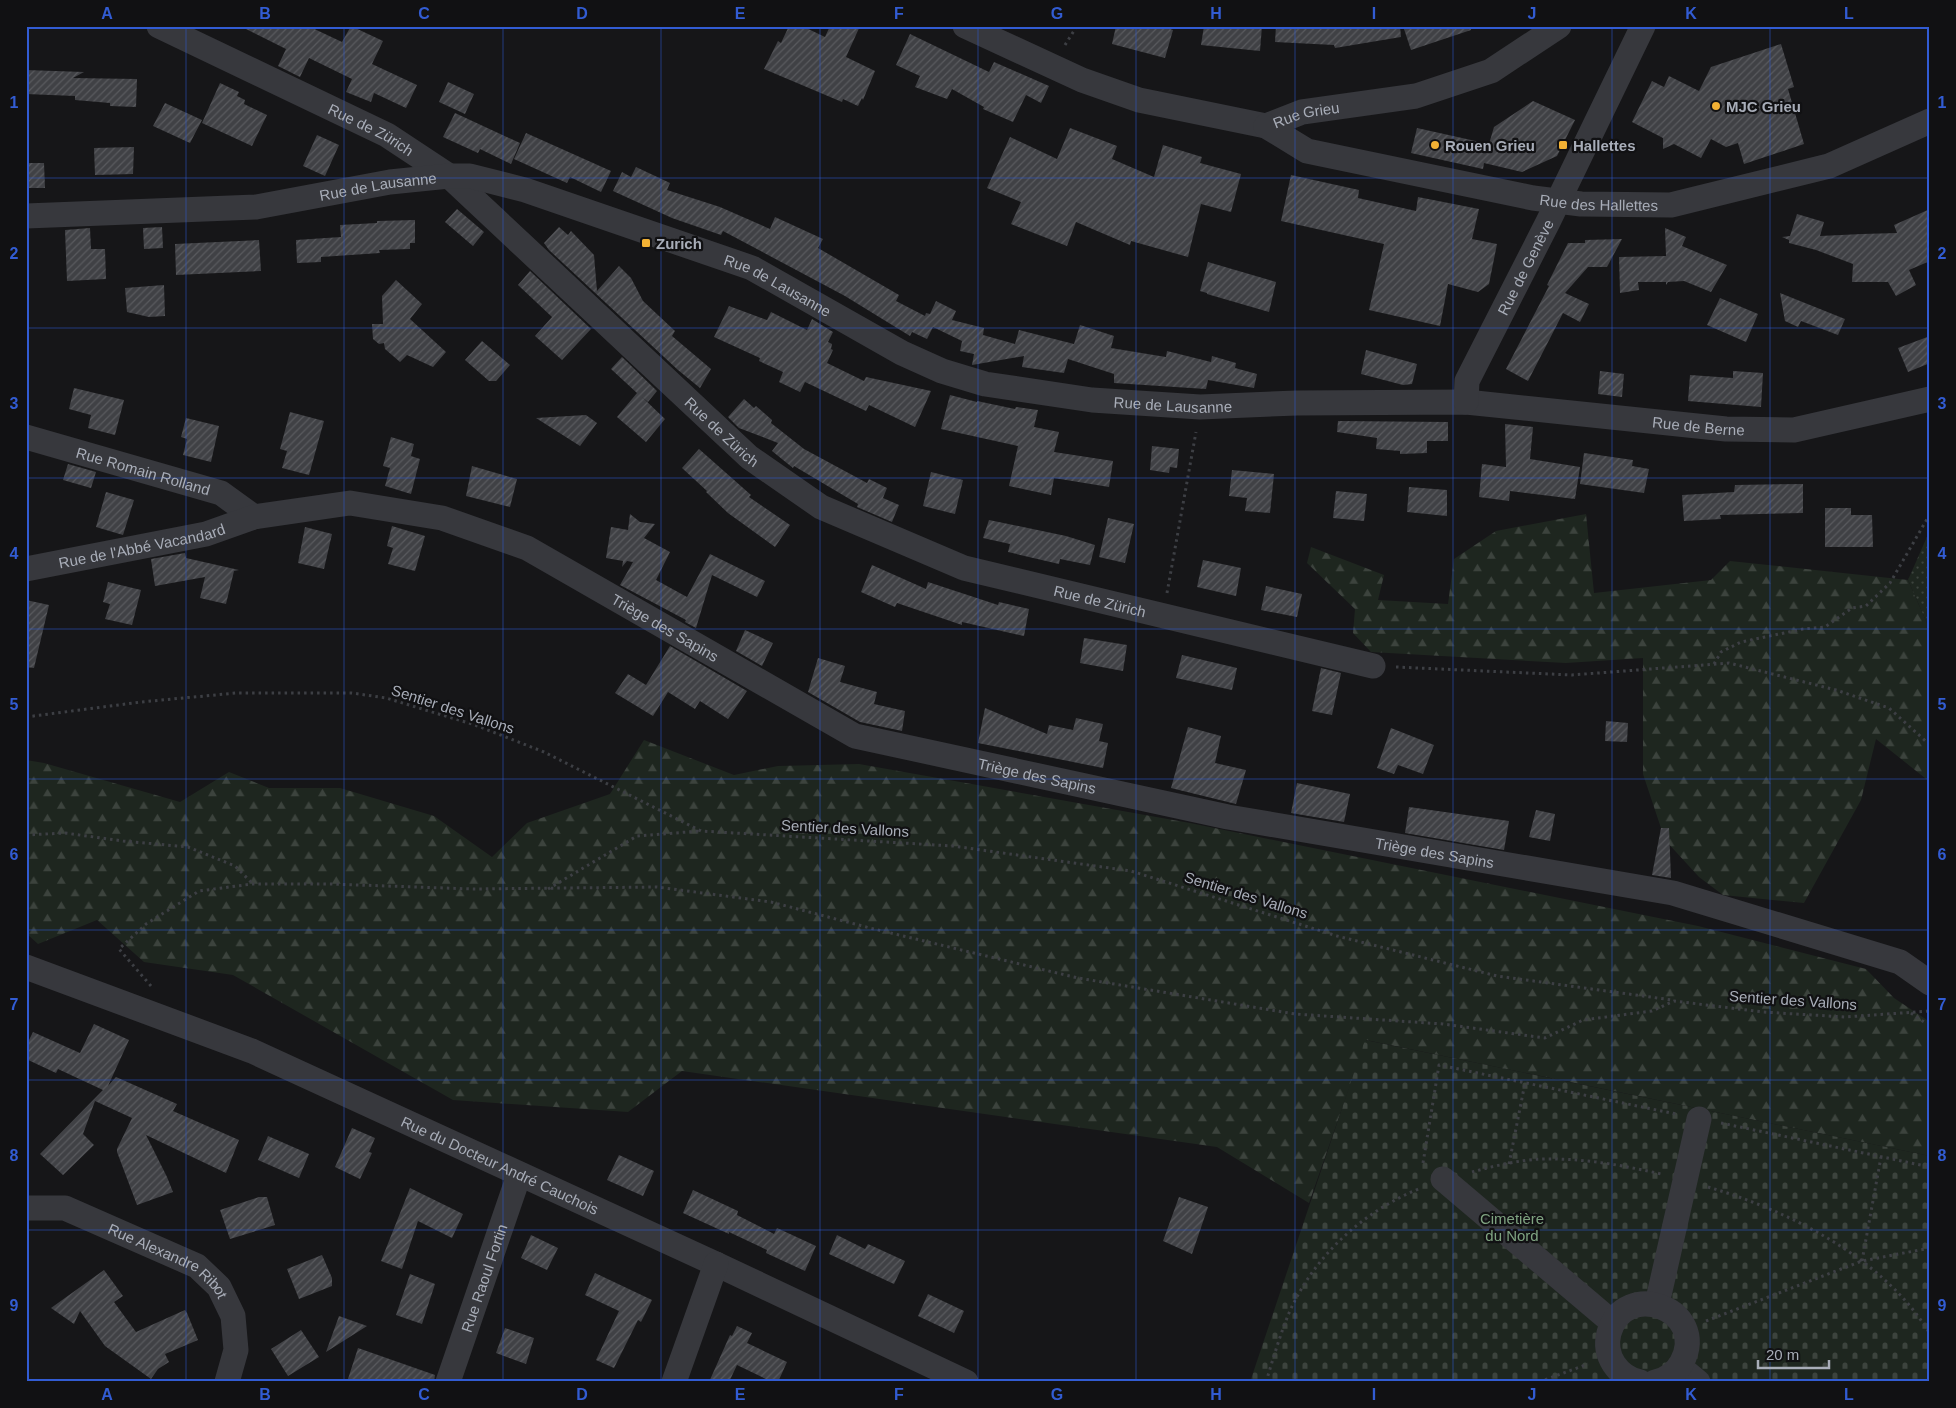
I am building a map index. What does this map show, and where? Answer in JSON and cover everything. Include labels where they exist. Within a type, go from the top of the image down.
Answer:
[{"type":"street","name":"Rue de Zürich","points":[[159,26],[387,135],[449,176],[749,457],[821,507],[964,568],[1373,666]]},
{"type":"street","name":"Rue Grieu","points":[[965,26],[1082,80],[1139,100],[1266,126],[1302,112],[1416,96],[1491,71],[1559,26]]},
{"type":"street","name":"Rue de Genève","points":[[1466,402],[1467,381],[1548,222],[1643,26]]},
{"type":"street","name":"Rue des Hallettes","points":[[1266,126],[1307,151],[1524,196],[1581,204],[1671,205],[1829,166],[1930,121]]},
{"type":"street","name":"Rue de Lausanne","points":[[26,216],[256,207],[390,182],[449,176],[470,176],[525,190],[752,268],[902,353],[942,371],[985,384],[1092,400],[1200,407],[1297,403],[1466,402]]},
{"type":"street","name":"Rue de Berne","points":[[1466,402],[1726,429],[1794,430],[1930,399]]},
{"type":"street","name":"Rue Romain Rolland","points":[[26,437],[221,493],[254,517]]},
{"type":"street","name":"Triège des Sapins","points":[[254,517],[350,503],[442,518],[510,542],[535,553],[855,736],[1228,817],[1673,893],[1900,962],[1930,983]]},
{"type":"street","name":"Rue de l'Abbé Vacandard","points":[[26,569],[206,534],[254,517]]},
{"type":"street","name":"Rue du Docteur André Cauchois","points":[[26,967],[252,1051],[716,1264],[966,1382]]},
{"type":"street","points":[[1657,1304],[1699,1119]]},
{"type":"street","name":"Rue Raoul Fortin","points":[[448,1382],[519,1175]]},
{"type":"street","points":[[1429,1176],[1613,1323]]},
{"type":"street","name":"Rue Alexandre Ribot","points":[[26,1208],[64,1208],[197,1266],[219,1287],[233,1316],[236,1350],[227,1382]]},
{"type":"street","points":[[674,1382],[716,1264]]},
{"type":"street","points":[[1657,1304],[1669,1309],[1685,1329],[1687,1342],[1685,1355],[1689,1374],[1640,1381],[1623,1374],[1615,1366],[1610,1356],[1609,1334],[1613,1323],[1621,1313],[1631,1306],[1657,1304]]},
{"type":"path","points":[[1163,616],[1200,407]]},
{"type":"path","points":[[1714,664],[1721,652],[1740,642],[1803,629],[1826,627],[1852,608],[1866,606],[1890,583],[1930,514]]},
{"type":"path","points":[[1373,666],[1572,674],[1729,663],[1836,690],[1889,708],[1930,745]]},
{"type":"path","name":"Sentier des Vallons","points":[[26,717],[141,702],[236,693],[352,693],[386,698],[474,725],[544,752],[701,831],[953,846],[1131,871],[1338,936],[1497,976],[1763,1012],[1845,1017],[1930,1011]]},
{"type":"path","points":[[548,889],[637,836],[701,831]]},
{"type":"path","points":[[26,835],[65,833],[188,848],[235,866],[252,884]]},
{"type":"path","points":[[157,993],[119,949],[146,924],[199,891],[252,884],[330,884],[473,889],[657,887],[771,902],[1078,978],[1296,1014],[1443,1024],[1545,1038],[1583,1020],[1652,1011],[1674,1001]]},
{"type":"path","name":"Sentier des Vallons","points":[[1911,1013],[1924,1022],[1930,1021]]},
{"type":"path","points":[[1266,1382],[1289,1313],[1308,1277],[1337,1242],[1373,1213],[1419,1188],[1429,1176],[1439,1065],[1930,1167]]},
{"type":"path","points":[[1509,1164],[1524,1083]]},
{"type":"path","points":[[1862,1261],[1881,1157]]},
{"type":"path","points":[[1419,1188],[1429,1176],[1540,1159],[1586,1160],[1686,1180],[1765,1207],[1810,1229],[1853,1254],[1892,1286],[1930,1334]]},
{"type":"path","points":[[1685,1329],[1862,1261],[1930,1248]]},
{"type":"path","points":[[1539,1382],[1610,1356]]},
{"type":"green space","points":[[1586,514],[1594,593],[1711,580],[1730,561],[1908,580],[1930,630],[1930,782],[1876,739],[1861,800],[1804,903],[1723,895],[1699,877],[1665,840],[1643,774],[1643,658],[1566,663],[1371,652],[1353,633],[1355,609],[1307,563],[1311,547],[1384,575],[1378,600],[1448,604],[1454,559],[1496,531]]},
{"type":"green space","points":[[1930,530],[1930,630],[1908,580]]},
{"type":"green space","points":[[644,740],[734,775],[778,766],[859,764],[1190,823],[1698,926],[1866,969],[1894,998],[1930,1022],[1930,1156],[1366,1040],[1309,1203],[1217,1147],[682,1071],[628,1112],[453,1100],[233,975],[144,962],[97,920],[38,944],[26,933],[26,760],[44,763],[180,802],[229,772],[269,788],[340,788],[434,816],[492,857],[527,823],[610,794]]},
{"type":"green space","name":"Cimetière du Nord","points":[[1365,1040],[1930,1156],[1930,1382],[1250,1382]]},
{"type":"building","points":[[240,26],[308,26],[342,42],[351,26],[383,41],[372,64],[417,85],[406,108],[374,93],[371,102],[346,92],[352,79],[309,58],[300,77],[278,66],[286,49]]},
{"type":"building","points":[[789,26],[802,26],[825,37],[830,26],[860,26],[846,57],[875,71],[863,100],[862,98],[858,106],[843,99],[842,102],[764,69],[778,41],[781,43]]},
{"type":"building","points":[[1116,26],[1161,26],[1173,30],[1165,58],[1112,44]]},
{"type":"building","points":[[1204,26],[1262,26],[1260,51],[1201,45]]},
{"type":"building","points":[[1276,26],[1400,26],[1401,37],[1335,48],[1334,45],[1275,42]]},
{"type":"building","points":[[1403,26],[1470,26],[1471,30],[1411,50]]},
{"type":"building","points":[[910,34],[989,72],[994,62],[1049,86],[1041,103],[1026,95],[1013,122],[983,109],[984,107],[952,89],[947,99],[915,87],[920,76],[896,65]]},
{"type":"building","name":"MJC Grieu","points":[[1781,44],[1794,87],[1788,89],[1804,144],[1744,164],[1738,143],[1726,147],[1711,139],[1701,158],[1674,144],[1663,149],[1663,138],[1632,122],[1652,81],[1664,87],[1669,76],[1699,91],[1711,67]]},
{"type":"building","points":[[26,70],[84,72],[73,78],[137,79],[136,107],[110,106],[110,103],[75,100],[75,96],[26,94]]},
{"type":"building","points":[[448,82],[474,94],[465,114],[439,102]]},
{"type":"building","points":[[220,83],[239,92],[237,96],[245,100],[244,104],[267,115],[252,146],[202,123]]},
{"type":"building","points":[[1533,101],[1575,120],[1557,156],[1522,172],[1484,163],[1483,169],[1411,153],[1417,128],[1489,144],[1494,127]]},
{"type":"building","points":[[165,103],[202,120],[190,143],[153,126]]},
{"type":"building","points":[[455,113],[520,143],[511,164],[480,149],[478,153],[443,137]]},
{"type":"building","points":[[1070,128],[1117,146],[1112,159],[1154,177],[1163,145],[1202,157],[1200,163],[1241,174],[1231,212],[1201,204],[1188,257],[1131,241],[1130,245],[1076,222],[1067,246],[1011,224],[1021,202],[987,188],[1010,137],[1057,159]]},
{"type":"building","points":[[526,133],[611,171],[601,192],[570,177],[567,183],[514,159]]},
{"type":"building","points":[[317,135],[339,145],[325,176],[303,166]]},
{"type":"building","points":[[134,147],[133,174],[95,175],[94,148]]},
{"type":"building","points":[[26,163],[44,163],[45,188],[26,188]]},
{"type":"building","points":[[636,167],[670,183],[667,190],[720,207],[770,229],[775,217],[823,239],[818,248],[899,295],[896,301],[925,316],[926,313],[930,314],[936,301],[956,311],[952,320],[984,328],[983,335],[1015,344],[1019,330],[1074,344],[1080,325],[1114,336],[1111,348],[1166,357],[1167,351],[1211,362],[1212,356],[1236,363],[1235,368],[1257,374],[1254,388],[1208,380],[1206,389],[1114,383],[1114,374],[1068,359],[1064,373],[1022,367],[1024,356],[972,365],[974,354],[960,351],[962,341],[933,327],[927,339],[912,332],[910,336],[845,296],[723,231],[721,235],[672,218],[613,191],[622,172],[631,177]]},
{"type":"building","points":[[1291,175],[1359,190],[1358,198],[1416,211],[1418,197],[1479,209],[1472,239],[1497,244],[1489,284],[1478,292],[1448,284],[1440,326],[1369,310],[1384,244],[1281,221]]},
{"type":"building","points":[[457,209],[484,232],[473,246],[445,222]]},
{"type":"building","points":[[1930,209],[1930,261],[1909,270],[1916,285],[1896,296],[1888,282],[1852,282],[1853,264],[1816,250],[1789,243],[1789,240],[1782,237],[1790,236],[1797,214],[1824,222],[1820,236],[1897,233],[1894,225]]},
{"type":"building","points":[[415,220],[415,243],[410,243],[410,249],[379,250],[380,253],[321,257],[321,262],[297,263],[296,240],[341,237],[340,225],[377,223],[377,221]]},
{"type":"building","points":[[162,227],[163,248],[144,249],[143,228]]},
{"type":"building","points":[[559,227],[568,235],[571,231],[594,255],[597,291],[619,266],[631,278],[643,301],[675,331],[672,336],[711,369],[700,388],[678,370],[549,250],[544,243]]},
{"type":"building","points":[[90,228],[91,249],[105,249],[106,279],[67,281],[65,230]]},
{"type":"building","points":[[1665,228],[1686,237],[1682,246],[1727,265],[1711,292],[1684,281],[1668,282],[1666,285],[1666,282],[1638,282],[1639,290],[1620,293],[1619,257],[1666,256]]},
{"type":"building","points":[[1622,239],[1607,267],[1588,267],[1565,293],[1589,304],[1580,322],[1563,313],[1528,381],[1506,369],[1549,286],[1547,285],[1568,243],[1585,243],[1585,240]]},
{"type":"building","points":[[259,240],[261,271],[176,275],[175,244]]},
{"type":"building","points":[[1208,262],[1276,282],[1269,312],[1200,291]]},
{"type":"building","points":[[530,271],[591,329],[562,360],[535,336],[552,317],[518,285]]},
{"type":"building","points":[[396,280],[422,304],[410,319],[446,352],[433,367],[407,355],[400,362],[385,349],[384,343],[379,344],[373,339],[372,324],[383,324],[382,296]]},
{"type":"building","points":[[164,285],[165,316],[149,317],[127,312],[125,288]]},
{"type":"building","points":[[1780,293],[1845,319],[1838,335],[1801,321],[1798,327],[1785,321]]},
{"type":"building","points":[[1720,298],[1758,314],[1746,342],[1707,325]]},
{"type":"building","points":[[729,306],[767,320],[771,312],[807,330],[812,319],[833,332],[828,342],[832,344],[831,349],[833,350],[827,363],[864,381],[866,377],[931,391],[915,427],[869,405],[866,411],[805,382],[800,392],[779,382],[783,372],[759,361],[760,358],[714,337]]},
{"type":"building","points":[[1930,336],[1930,363],[1908,372],[1898,348]]},
{"type":"building","points":[[482,341],[510,365],[496,381],[489,381],[465,360]]},
{"type":"building","points":[[1366,350],[1417,364],[1412,384],[1403,385],[1361,374]]},
{"type":"building","points":[[622,357],[657,391],[648,402],[642,397],[665,419],[646,442],[617,417],[637,393],[611,369]]},
{"type":"building","points":[[1600,371],[1624,374],[1622,397],[1598,394]]},
{"type":"building","points":[[1733,371],[1763,373],[1761,407],[1688,401],[1690,375],[1733,378]]},
{"type":"building","points":[[74,388],[124,400],[115,435],[88,428],[91,415],[69,409]]},
{"type":"building","points":[[950,395],[1015,409],[1016,407],[1038,410],[1034,427],[1059,432],[1054,452],[1113,461],[1109,487],[1054,478],[1051,495],[1009,486],[1018,446],[941,429]]},
{"type":"building","points":[[744,399],[754,408],[756,406],[772,420],[771,423],[804,449],[867,483],[869,479],[887,488],[883,498],[899,505],[892,522],[857,507],[858,504],[794,466],[793,468],[772,451],[778,443],[739,428],[728,417]]},
{"type":"building","points":[[290,412],[324,421],[309,475],[282,468],[287,451],[280,449]]},
{"type":"building","points":[[586,415],[597,423],[580,446],[536,418]]},
{"type":"building","points":[[186,418],[219,426],[211,462],[183,455],[187,439],[181,437]]},
{"type":"building","points":[[1338,421],[1448,422],[1448,441],[1427,441],[1427,453],[1400,454],[1400,451],[1376,449],[1377,438],[1337,432]]},
{"type":"building","points":[[1505,424],[1533,427],[1530,459],[1580,467],[1575,499],[1510,491],[1509,501],[1479,497],[1482,464],[1506,467]]},
{"type":"building","points":[[391,437],[414,444],[411,456],[420,459],[411,494],[385,486],[390,468],[383,466]]},
{"type":"building","points":[[1152,446],[1179,449],[1177,468],[1170,467],[1169,473],[1150,470]]},
{"type":"building","points":[[699,449],[751,495],[749,497],[790,525],[775,547],[728,513],[682,468]]},
{"type":"building","points":[[1584,453],[1633,460],[1632,466],[1649,469],[1644,493],[1580,484]]},
{"type":"building","points":[[68,464],[96,472],[91,488],[63,480]]},
{"type":"building","points":[[472,466],[517,479],[510,507],[466,496]]},
{"type":"building","points":[[1232,470],[1274,474],[1270,513],[1245,511],[1247,498],[1229,496]]},
{"type":"building","points":[[931,472],[963,480],[955,514],[923,506]]},
{"type":"building","points":[[1803,484],[1803,513],[1720,515],[1721,519],[1684,521],[1682,495],[1734,492],[1735,485]]},
{"type":"building","points":[[1409,487],[1447,490],[1447,516],[1407,512]]},
{"type":"building","points":[[1336,491],[1367,494],[1364,521],[1333,518]]},
{"type":"building","points":[[106,492],[134,500],[123,535],[96,527]]},
{"type":"building","points":[[1825,508],[1851,508],[1851,515],[1872,515],[1873,547],[1825,547]]},
{"type":"building","points":[[630,514],[640,522],[655,524],[644,538],[670,552],[656,580],[687,597],[710,554],[765,581],[757,597],[712,575],[696,628],[685,622],[686,620],[620,585],[633,562],[627,561],[622,567],[623,561],[606,558],[611,527],[628,530]]},
{"type":"building","points":[[1108,518],[1134,524],[1125,563],[1099,557]]},
{"type":"building","points":[[989,520],[1066,536],[1095,545],[1090,565],[1060,559],[1059,564],[1008,552],[1010,544],[983,538]]},
{"type":"building","points":[[392,526],[425,536],[415,571],[388,564],[393,548],[387,546]]},
{"type":"building","points":[[305,527],[332,534],[324,569],[298,563]]},
{"type":"building","points":[[185,553],[186,558],[239,570],[234,571],[226,604],[200,598],[205,577],[155,586],[151,559]]},
{"type":"building","points":[[1203,560],[1241,568],[1236,596],[1197,587]]},
{"type":"building","points":[[872,565],[926,589],[928,582],[998,605],[999,602],[1029,609],[1024,636],[962,622],[962,625],[897,603],[895,607],[861,592]]},
{"type":"building","points":[[108,582],[141,590],[132,625],[105,619],[110,604],[103,602]]},
{"type":"building","points":[[1266,586],[1302,594],[1297,617],[1261,610]]},
{"type":"building","points":[[26,600],[49,605],[34,668],[26,667]]},
{"type":"building","points":[[745,630],[773,643],[762,666],[736,651]]},
{"type":"building","points":[[1084,638],[1127,645],[1123,671],[1080,663]]},
{"type":"building","points":[[670,646],[747,691],[728,719],[700,701],[695,709],[668,692],[653,716],[615,693],[628,674],[646,685]]},
{"type":"building","points":[[1182,655],[1237,668],[1232,690],[1176,678]]},
{"type":"building","points":[[818,658],[845,666],[840,682],[877,692],[874,704],[905,711],[902,731],[860,722],[808,692]]},
{"type":"building","points":[[1321,668],[1341,673],[1332,715],[1312,711]]},
{"type":"building","points":[[985,708],[1047,734],[1049,725],[1073,730],[1076,718],[1103,724],[1099,741],[1108,743],[1103,768],[978,743]]},
{"type":"building","points":[[1606,721],[1628,723],[1627,742],[1605,741]]},
{"type":"building","points":[[1188,727],[1221,736],[1215,763],[1246,770],[1236,804],[1171,788]]},
{"type":"building","points":[[1391,728],[1434,745],[1423,774],[1398,765],[1394,774],[1377,768]]},
{"type":"building","points":[[1297,783],[1350,794],[1344,822],[1291,813]]},
{"type":"building","points":[[1409,807],[1509,821],[1504,850],[1405,833]]},
{"type":"building","points":[[1536,810],[1555,814],[1550,841],[1529,837]]},
{"type":"building","points":[[1661,828],[1669,828],[1671,878],[1652,875]]},
{"type":"building","points":[[94,1024],[129,1040],[108,1086],[116,1077],[177,1104],[173,1111],[239,1140],[226,1173],[146,1135],[173,1192],[137,1205],[117,1152],[132,1118],[95,1101],[83,1134],[94,1145],[63,1175],[40,1154],[103,1090],[58,1069],[56,1073],[26,1059],[26,1046],[33,1032],[80,1053]]},
{"type":"building","points":[[352,1128],[375,1138],[369,1152],[372,1153],[360,1179],[335,1167]]},
{"type":"building","points":[[268,1136],[309,1154],[299,1178],[258,1160]]},
{"type":"building","points":[[619,1155],[654,1171],[643,1196],[607,1180]]},
{"type":"building","points":[[410,1188],[463,1214],[452,1238],[418,1221],[402,1269],[381,1261]]},
{"type":"building","points":[[693,1190],[738,1211],[737,1215],[774,1234],[777,1228],[816,1246],[805,1271],[766,1253],[767,1250],[683,1213]]},
{"type":"building","points":[[259,1197],[267,1197],[275,1225],[230,1239],[220,1210]]},
{"type":"building","points":[[1179,1197],[1208,1207],[1192,1254],[1163,1241]]},
{"type":"building","points":[[531,1235],[558,1248],[547,1270],[521,1258]]},
{"type":"building","points":[[837,1235],[865,1249],[868,1244],[905,1261],[894,1284],[829,1254]]},
{"type":"building","points":[[322,1255],[332,1278],[332,1286],[299,1299],[287,1269]]},
{"type":"building","points":[[104,1270],[123,1296],[114,1302],[136,1332],[185,1310],[187,1313],[198,1340],[165,1354],[169,1362],[158,1369],[151,1379],[105,1346],[80,1311],[74,1324],[51,1308]]},
{"type":"building","points":[[595,1273],[652,1300],[641,1322],[638,1320],[614,1368],[596,1360],[619,1311],[585,1295]]},
{"type":"building","points":[[410,1274],[435,1284],[422,1324],[396,1315]]},
{"type":"building","points":[[928,1294],[964,1311],[954,1333],[918,1316]]},
{"type":"building","points":[[339,1316],[367,1326],[326,1352]]},
{"type":"building","points":[[737,1326],[752,1333],[747,1343],[787,1362],[778,1382],[772,1382],[737,1365],[729,1382],[709,1382],[730,1335],[732,1336]]},
{"type":"building","points":[[505,1328],[534,1338],[526,1364],[496,1353]]},
{"type":"building","points":[[301,1330],[319,1357],[288,1376],[271,1349]]},
{"type":"building","points":[[358,1348],[435,1375],[434,1382],[347,1382]]},
{"type":"place","name":"MJC Grieu","points":[[1716,106]]},
{"type":"place","name":"Rouen Grieu","points":[[1435,145]]},
{"type":"place","name":"Hallettes","points":[[1563,145]]},
{"type":"place","name":"Zurich","points":[[646,243]]}]
